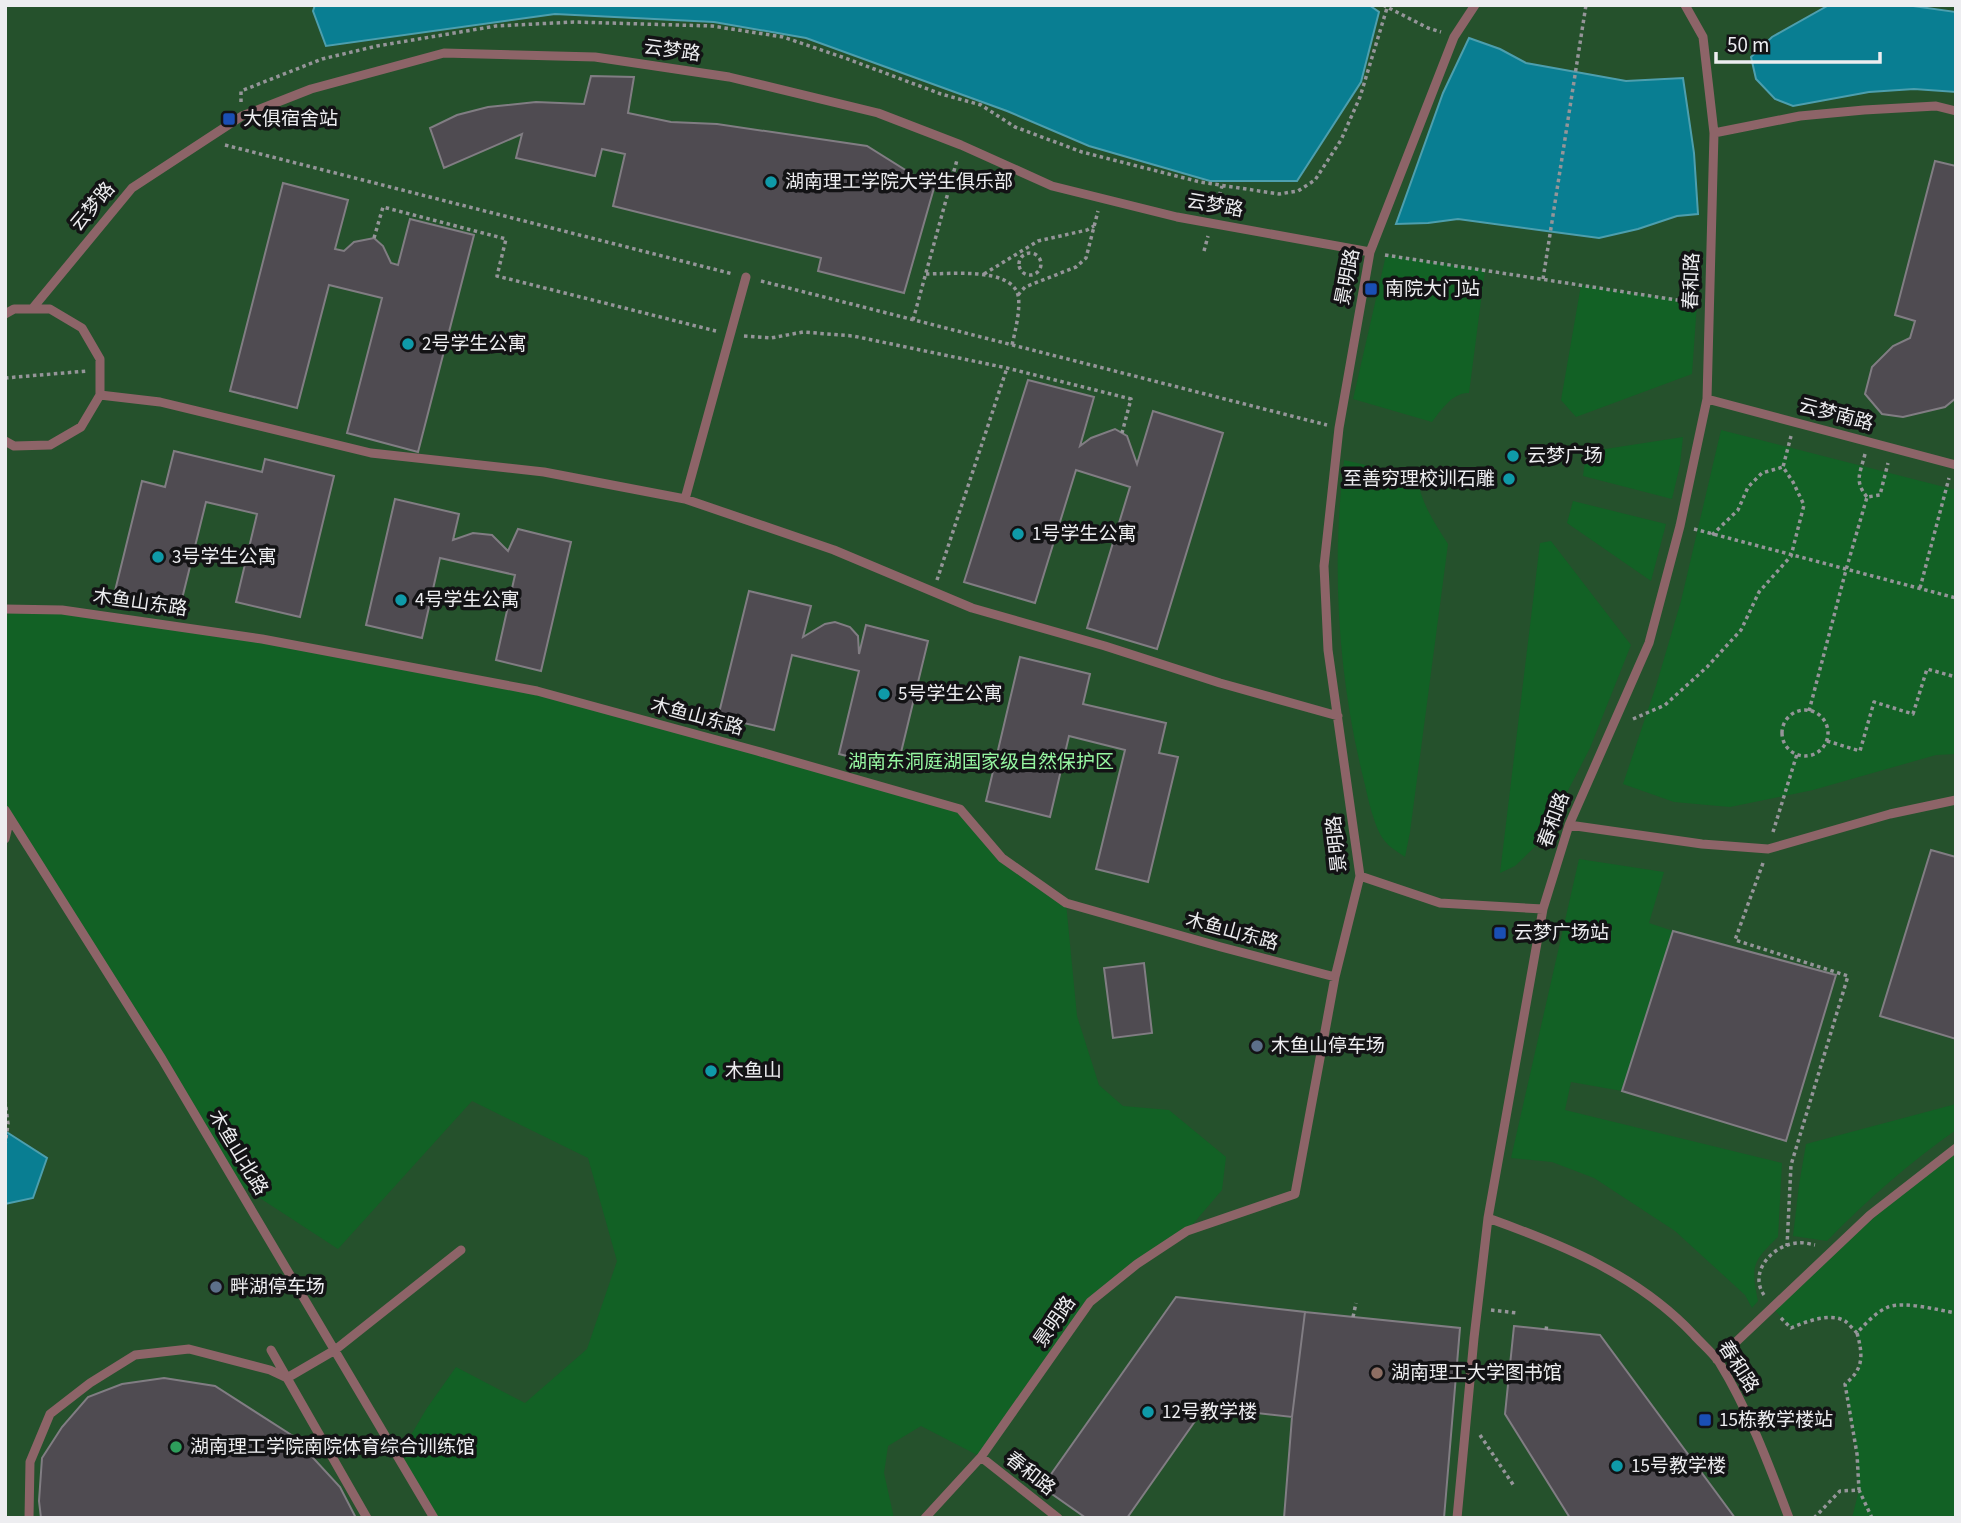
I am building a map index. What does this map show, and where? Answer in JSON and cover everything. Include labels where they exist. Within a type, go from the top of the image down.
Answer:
[{"type":"lane","name":"景明路","points":[[925,1518],[981,1457],[1090,1302],[1137,1264],[1187,1231],[1295,1194],[1335,977],[1360,876],[1328,649],[1324,566],[1339,428],[1370,252],[1454,37],[1475,5]]},
{"type":"lane","name":"春和路","points":[[1685,5],[1703,37],[1714,133],[1707,398],[1680,526],[1649,643],[1569,825],[1543,909],[1488,1218],[1554,1242],[1632,1282],[1675,1315],[1717,1360],[1748,1416],[1789,1518]]},
{"type":"lane","name":"云梦路","points":[[32,309],[132,188],[242,116],[311,89],[444,53],[595,57],[743,80],[877,113],[961,145],[1052,186],[1177,217],[1370,252]]},
{"type":"lane","points":[[1714,133],[1800,116],[1864,110],[1936,106],[1956,111]]},
{"type":"lane","points":[[685,499],[746,277]]},
{"type":"lane","points":[[5,314],[14,309],[50,309],[82,327],[100,359],[100,396],[81,427],[50,445],[14,446],[5,441]]},
{"type":"lane","points":[[100,396],[160,402],[371,453],[544,472],[685,499],[834,550],[972,608],[1105,646],[1220,684],[1338,716]]},
{"type":"lane","name":"云梦南路","points":[[1707,398],[1954,464]]},
{"type":"lane","name":"木鱼山东路","points":[[5,609],[62,610],[262,639],[537,691],[757,751],[960,808],[1002,858],[1066,903],[1335,977]]},
{"type":"lane","points":[[1569,825],[1702,844],[1768,849],[1890,814],[1956,800]]},
{"type":"lane","points":[[5,839],[7,814]]},
{"type":"lane","name":"木鱼山北路","points":[[7,814],[162,1059],[434,1518]]},
{"type":"lane","points":[[1360,876],[1440,904],[1543,909]]},
{"type":"lane","points":[[1717,1360],[1870,1214],[1956,1148]]},
{"type":"lane","points":[[1457,1518],[1488,1218]]},
{"type":"lane","points":[[288,1378],[335,1350],[461,1250]]},
{"type":"lane","points":[[29,1518],[30,1462],[50,1414],[90,1383],[135,1355],[189,1349],[270,1370],[288,1378]]},
{"type":"lane","points":[[271,1350],[368,1518]]},
{"type":"lane","name":"春和路","points":[[981,1457],[1058,1518]]},
{"type":"path","points":[[1543,279],[1586,5]]},
{"type":"path","points":[[242,116],[241,91],[322,59],[377,46],[496,26],[574,22],[712,26],[783,37],[845,58],[981,106],[1015,127],[1082,152],[1200,182],[1279,194],[1297,191],[1315,180],[1341,140],[1360,97],[1385,6],[1428,28],[1454,37]]},
{"type":"path","points":[[207,140],[1339,428]]},
{"type":"path","points":[[913,320],[961,145]]},
{"type":"path","points":[[1212,223],[1223,185]]},
{"type":"path","points":[[1018,295],[1025,287],[1076,267],[1086,258],[1101,198]]},
{"type":"path","points":[[374,237],[383,207],[506,239],[497,276],[731,334],[771,338],[803,332],[853,336],[1007,368],[1131,399],[1122,433]]},
{"type":"path","points":[[983,275],[1026,251],[1034,253],[1040,259],[1040,270],[1034,274],[1027,275],[1019,268],[1020,258],[1026,251],[1038,241],[1094,226]]},
{"type":"path","points":[[1370,252],[1709,305]]},
{"type":"path","points":[[926,274],[992,275],[1012,284],[1018,295],[1016,330],[1012,345]]},
{"type":"path","points":[[1034,274],[1037,283]]},
{"type":"path","points":[[933,592],[1007,368]]},
{"type":"path","points":[[5,378],[100,370]]},
{"type":"path","points":[[1612,728],[1665,705],[1707,667],[1741,630],[1759,592],[1791,556],[1804,505],[1783,467],[1794,422]]},
{"type":"path","points":[[1867,498],[1858,480],[1869,442]]},
{"type":"path","points":[[1867,498],[1880,495],[1893,448]]},
{"type":"path","points":[[1920,588],[1954,464]]},
{"type":"path","points":[[1712,535],[1738,510],[1748,487],[1762,473],[1783,467]]},
{"type":"path","points":[[1810,711],[1867,498]]},
{"type":"path","points":[[1680,526],[1956,598]]},
{"type":"path","points":[[1827,741],[1860,751],[1874,702],[1913,713],[1927,669],[1956,677]]},
{"type":"path","points":[[1804,710],[1810,711],[1824,719],[1827,741],[1818,752],[1804,756],[1785,744],[1783,729],[1791,715],[1804,710]]},
{"type":"path","points":[[1787,1246],[1791,1165],[1848,976],[1735,940],[1768,849],[1797,754]]},
{"type":"path","points":[[5,1100],[8,1124],[5,1145]]},
{"type":"path","points":[[1829,1252],[1819,1246],[1797,1243],[1774,1250],[1759,1270],[1760,1289],[1791,1328],[1825,1318],[1843,1320],[1857,1333],[1862,1353],[1856,1376],[1845,1384],[1857,1454],[1859,1490],[1872,1518]]},
{"type":"path","points":[[1353,1317],[1356,1303]]},
{"type":"path","points":[[1857,1333],[1887,1308],[1901,1305],[1956,1313]]},
{"type":"path","points":[[1484,1310],[1517,1313]]},
{"type":"path","points":[[1466,1416],[1514,1486]]},
{"type":"path","points":[[1814,1518],[1840,1491],[1859,1490]]},
{"type":"green space","name":"湖南东洞庭湖国家级自然保护区","points":[[5,5],[1956,5],[1956,1518],[5,1518]]},
{"type":"green space","points":[[1386,255],[1485,270],[1469,393],[1458,395],[1443,407],[1432,422],[1353,399]]},
{"type":"green space","points":[[1581,285],[1697,303],[1692,374],[1576,417],[1561,400]]},
{"type":"green space","points":[[1721,430],[1956,490],[1956,754],[1936,755],[1813,790],[1730,807],[1674,802],[1623,784],[1681,601]]},
{"type":"green space","points":[[1683,437],[1672,499],[1583,476],[1586,452]]},
{"type":"green space","points":[[1344,460],[1417,477],[1425,504],[1448,544],[1405,857],[1386,843],[1375,821],[1348,705],[1338,582]]},
{"type":"green space","points":[[1573,501],[1666,524],[1651,581],[1567,523]]},
{"type":"green space","points":[[1551,541],[1631,645],[1590,748],[1543,839],[1515,866],[1500,873],[1540,543]]},
{"type":"green space","points":[[5,609],[62,610],[262,639],[537,691],[960,809],[1002,858],[1066,903],[1077,1016],[1099,1085],[1123,1106],[1169,1110],[1226,1157],[1222,1190],[1187,1231],[1090,1302],[981,1457],[921,1426],[888,1446],[884,1473],[894,1518],[434,1518],[398,1457],[427,1408],[456,1367],[525,1403],[587,1349],[617,1261],[588,1158],[472,1101],[338,1249],[235,1182],[5,810]]},
{"type":"green space","points":[[1579,859],[1664,872],[1649,923],[1673,931],[1622,1091],[1571,1082],[1565,1110],[1782,1163],[1778,1237],[1758,1259],[1754,1272],[1758,1301],[1752,1308],[1745,1295],[1675,1231],[1594,1178],[1552,1162],[1511,1158]]},
{"type":"green space","points":[[1956,1104],[1956,1130],[1889,1182],[1827,1241],[1793,1236],[1806,1144]]},
{"type":"green space","points":[[1956,1148],[1956,1518],[1852,1518],[1859,1490],[1857,1454],[1845,1384],[1855,1376],[1859,1366],[1861,1351],[1858,1336],[1849,1324],[1831,1317],[1791,1328],[1772,1307]]},
{"type":"water","points":[[315,5],[1369,5],[1379,12],[1361,82],[1297,181],[1210,181],[1089,146],[1007,111],[806,38],[714,22],[555,14],[326,46],[313,11]]},
{"type":"water","points":[[1829,5],[1906,5],[1956,12],[1956,92],[1914,89],[1869,92],[1793,106],[1775,99],[1756,79],[1751,57],[1772,37]]},
{"type":"water","points":[[1469,38],[1500,49],[1526,63],[1626,81],[1683,78],[1694,153],[1698,214],[1677,216],[1599,238],[1458,219],[1396,224],[1443,93]]},
{"type":"water","points":[[5,1131],[47,1158],[33,1198],[5,1204]]},
{"type":"building","name":"湖南理工学院大学生俱乐部","points":[[591,76],[634,77],[628,113],[671,122],[717,124],[867,146],[934,188],[904,293],[818,271],[821,258],[613,206],[625,154],[602,149],[595,176],[516,158],[522,134],[444,168],[430,128],[457,115],[488,107],[536,102],[584,104]]},
{"type":"building","points":[[1935,161],[1956,166],[1956,398],[1945,407],[1903,417],[1882,414],[1865,394],[1872,367],[1893,346],[1910,338],[1915,321],[1895,315]]},
{"type":"building","name":"2号学生公寓","points":[[283,183],[348,200],[335,249],[344,251],[354,242],[374,238],[383,246],[391,263],[398,265],[410,219],[474,235],[418,452],[347,433],[382,298],[329,285],[297,408],[230,391]]},
{"type":"building","name":"1号学生公寓","points":[[1028,380],[1094,397],[1080,446],[1091,438],[1115,429],[1127,436],[1137,464],[1153,411],[1223,433],[1157,649],[1087,628],[1130,487],[1076,470],[1035,603],[964,582]]},
{"type":"building","name":"3号学生公寓","points":[[174,451],[262,472],[265,459],[334,476],[300,617],[236,602],[257,514],[206,502],[178,615],[113,599],[142,481],[165,487]]},
{"type":"building","name":"4号学生公寓","points":[[395,499],[459,514],[453,540],[473,533],[492,535],[508,551],[518,529],[571,542],[541,671],[496,660],[515,575],[440,558],[422,638],[366,625]]},
{"type":"building","name":"5号学生公寓","points":[[749,591],[811,606],[803,637],[825,624],[835,622],[850,627],[858,636],[859,654],[866,625],[928,641],[897,769],[839,754],[859,671],[792,655],[774,730],[718,717]]},
{"type":"building","points":[[1020,657],[1090,674],[1083,704],[1166,723],[1159,753],[1178,757],[1148,882],[1096,869],[1125,750],[1069,736],[1050,817],[986,801]]},
{"type":"building","points":[[1931,850],[1956,857],[1956,1039],[1880,1016]]},
{"type":"building","points":[[1673,931],[1836,975],[1786,1141],[1622,1091]]},
{"type":"building","points":[[1144,963],[1152,1033],[1113,1038],[1104,968]]},
{"type":"building","name":"12号教学楼","points":[[1176,1297],[1305,1312],[1292,1417],[1205,1407],[1127,1518],[1086,1518],[1042,1487]]},
{"type":"building","name":"湖南理工大学图书馆","points":[[1305,1312],[1460,1328],[1444,1518],[1284,1518],[1292,1417]]},
{"type":"building","name":"15号教学楼","points":[[1514,1326],[1600,1335],[1735,1518],[1570,1518],[1505,1414]]},
{"type":"building","name":"湖南理工学院南院体育综合训练馆","points":[[164,1378],[215,1386],[293,1436],[340,1487],[356,1518],[41,1518],[39,1501],[42,1458],[62,1427],[88,1397],[122,1384]]},
{"type":"place","name":"大俱宿舍站","points":[[229,119]]},
{"type":"place","name":"湖南理工学院大学生俱乐部","points":[[771,182]]},
{"type":"place","name":"南院大门站","points":[[1371,289]]},
{"type":"place","name":"2号学生公寓","points":[[408,344]]},
{"type":"place","name":"云梦广场","points":[[1513,456]]},
{"type":"place","name":"至善穷理校训石雕","points":[[1509,479]]},
{"type":"place","name":"1号学生公寓","points":[[1018,534]]},
{"type":"place","name":"3号学生公寓","points":[[158,557]]},
{"type":"place","name":"4号学生公寓","points":[[401,600]]},
{"type":"place","name":"5号学生公寓","points":[[884,694]]},
{"type":"place","name":"云梦广场站","points":[[1500,933]]},
{"type":"place","name":"木鱼山停车场","points":[[1257,1046]]},
{"type":"place","name":"木鱼山","points":[[711,1071]]},
{"type":"place","name":"畔湖停车场","points":[[216,1287]]},
{"type":"place","name":"湖南理工大学图书馆","points":[[1377,1373]]},
{"type":"place","name":"12号教学楼","points":[[1148,1412]]},
{"type":"place","name":"15栋教学楼站","points":[[1705,1420]]},
{"type":"place","name":"湖南理工学院南院体育综合训练馆","points":[[176,1447]]},
{"type":"place","name":"15号教学楼","points":[[1617,1466]]}]
